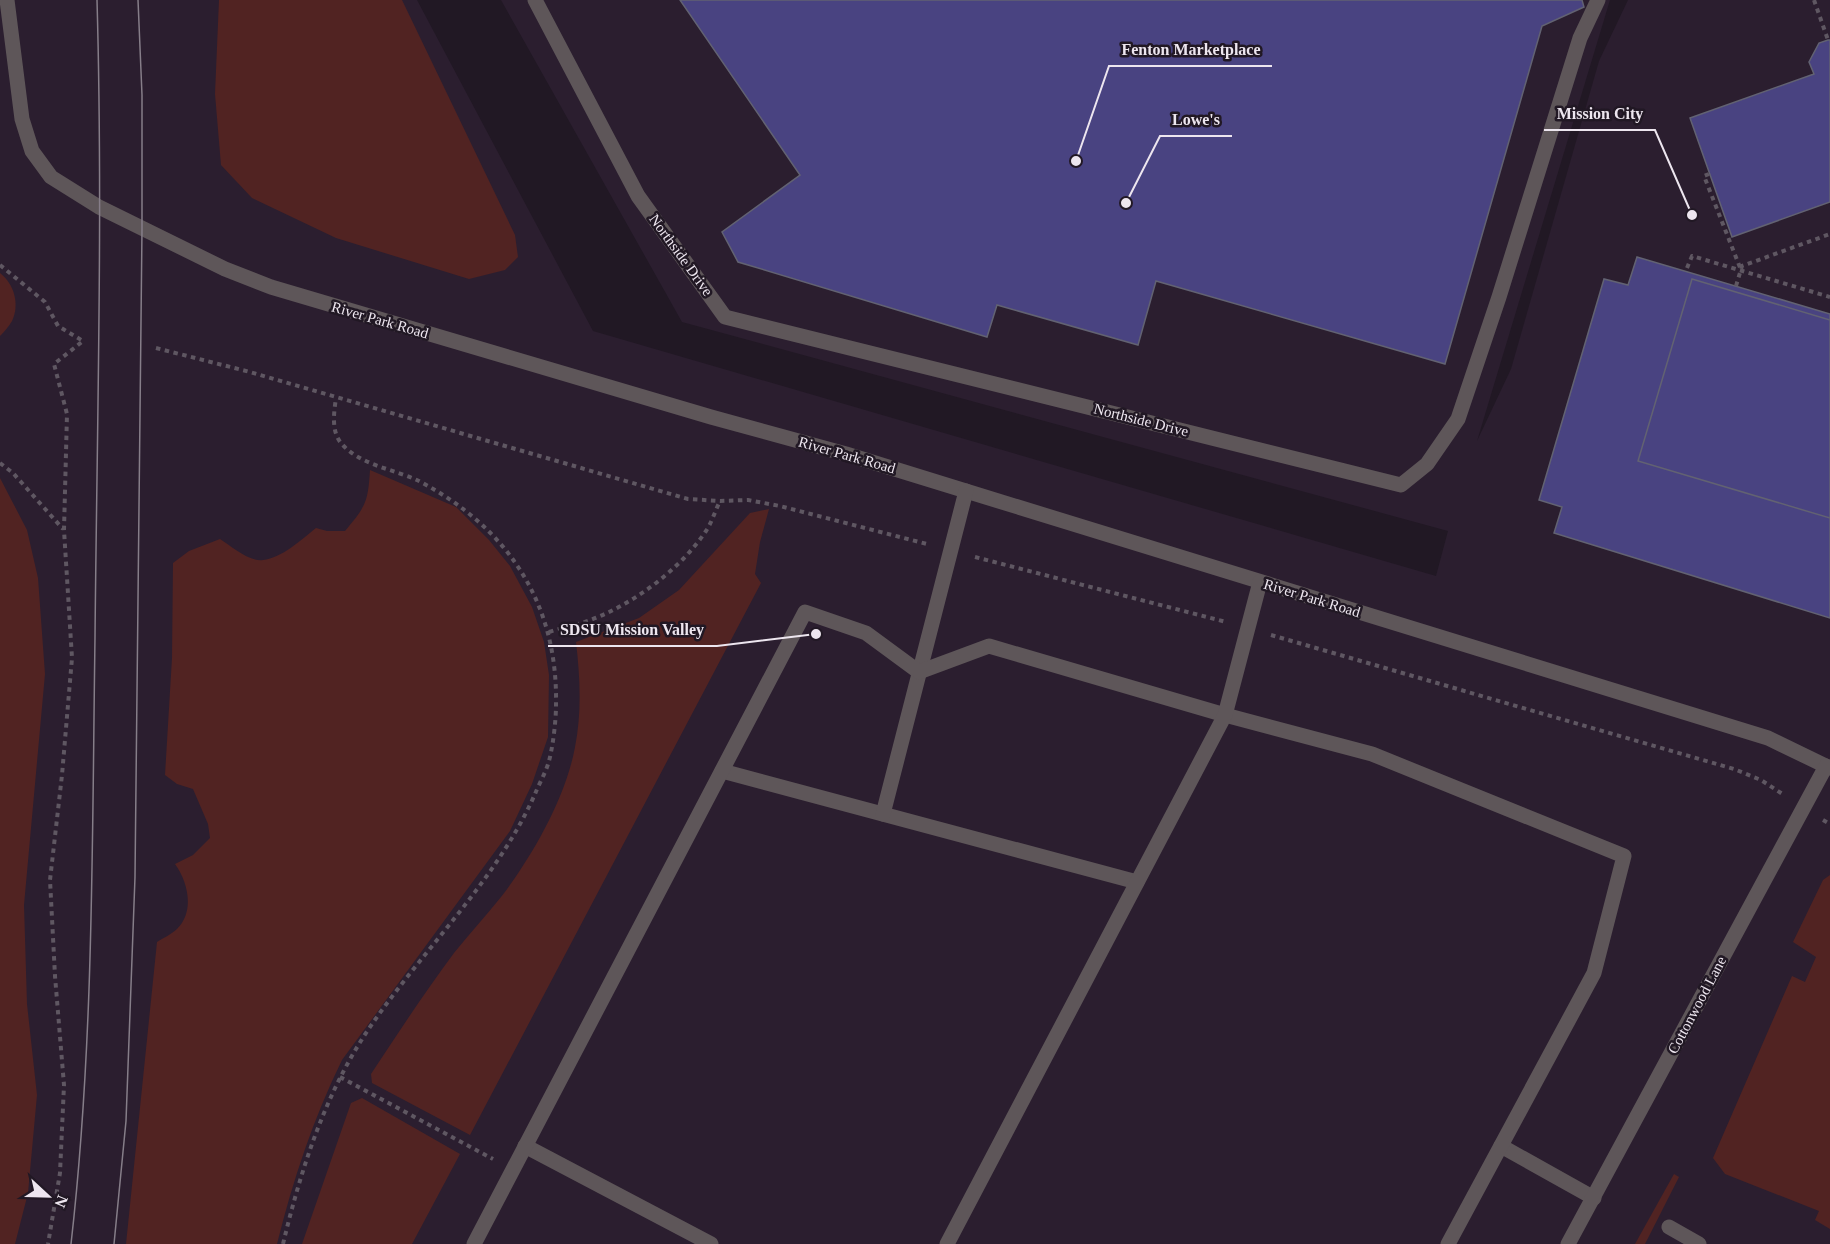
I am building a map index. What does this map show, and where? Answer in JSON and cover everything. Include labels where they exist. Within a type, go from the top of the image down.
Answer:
[{"type":"street","name":"River Park Road","points":[[7,0],[22,119],[32,151],[51,177],[108,211],[225,269],[271,287],[711,417],[846,454],[1768,738],[1828,767]]},
{"type":"street","name":"Northside Drive","points":[[535,0],[638,196],[725,317],[1401,485],[1427,464],[1458,419],[1499,297],[1580,38],[1598,0]]},
{"type":"street","points":[[883,814],[966,491]]},
{"type":"street","points":[[947,1244],[1225,715],[1260,582]]},
{"type":"street","points":[[474,1244],[805,612],[866,633],[919,672]]},
{"type":"street","points":[[919,672],[989,646],[1225,715],[1372,754],[1624,856],[1594,973],[1448,1244]]},
{"type":"street","name":"Cottonwood Lane","points":[[1568,1244],[1828,767]]},
{"type":"street","points":[[722,771],[1137,882]]},
{"type":"street","points":[[525,1146],[711,1244]]},
{"type":"street","points":[[1501,1146],[1594,1198]]},
{"type":"street","points":[[1669,1227],[1699,1244]]},
{"type":"path","points":[[1814,0],[1828,40]]},
{"type":"path","points":[[1709,174],[1704,176],[1741,271]]},
{"type":"path","points":[[1736,286],[1742,266],[1830,234]]},
{"type":"path","points":[[1687,268],[1692,256],[1830,297]]},
{"type":"path","points":[[0,265],[45,302],[58,326],[82,341],[54,364],[67,414],[64,530],[72,657],[51,880],[55,976],[64,1085],[60,1173],[48,1244]]},
{"type":"path","points":[[156,348],[250,372],[688,499],[748,500],[780,506],[1248,628],[1734,769],[1761,780],[1830,824]]},
{"type":"path","points":[[283,1244],[300,1177],[340,1077],[388,1001],[485,878],[522,824],[549,762],[556,706],[554,665],[549,632],[532,589],[510,553],[481,524],[450,499],[416,480],[361,459],[340,442],[333,418],[336,398]]},
{"type":"path","points":[[0,463],[13,473],[64,530]]},
{"type":"path","points":[[549,632],[586,621],[613,609],[655,583],[687,556],[707,529],[720,501]]},
{"type":"path","points":[[340,1077],[513,1170]]},
{"type":"shaded area","points":[[0,0],[417,0],[593,331],[1436,576],[1448,531],[682,322],[501,0],[1610,0],[1477,441],[1511,369],[1599,61],[1628,0],[1830,0],[1830,1244],[0,1244]]},
{"type":"shaded area","points":[[219,0],[402,0],[515,235],[518,257],[505,270],[469,279],[336,238],[252,198],[221,165],[215,94]]},
{"type":"shaded area","points":[[0,273],[12,289],[15,308],[12,321],[0,336]]},
{"type":"shaded area","points":[[370,470],[456,507],[489,540],[510,566],[532,607],[544,642],[549,675],[548,737],[532,784],[510,831],[342,1060],[305,1150],[277,1244],[126,1244],[157,942],[177,929],[186,914],[188,897],[180,871],[175,864],[193,855],[210,838],[208,824],[193,789],[177,784],[165,775],[172,658],[173,563],[189,551],[220,539],[252,559],[263,560],[284,552],[316,528],[327,531],[345,531],[365,503]]},
{"type":"shaded area","points":[[0,478],[27,530],[38,578],[45,674],[24,905],[27,1004],[37,1095],[28,1193],[15,1244],[0,1244]]},
{"type":"shaded area","points":[[769,509],[760,542],[755,574],[761,583],[470,1135],[372,1083],[371,1074],[391,1043],[454,953],[513,881],[536,845],[556,806],[571,766],[579,721],[580,694],[576,642],[639,618],[679,590],[750,513]]},
{"type":"shaded area","points":[[1830,875],[1830,1229],[1815,1220],[1819,1211],[1725,1174],[1713,1158],[1792,976],[1805,982],[1816,957],[1793,942],[1823,880]]},
{"type":"shaded area","points":[[362,1098],[460,1154],[412,1244],[302,1244],[351,1103]]},
{"type":"shaded area","points":[[1674,1174],[1679,1177],[1645,1244],[1635,1244]]},
{"type":"building","points":[[680,0],[1582,0],[1584,7],[1542,26],[1445,364],[1156,281],[1138,345],[997,305],[987,337],[738,262],[722,232],[800,175]]},
{"type":"building","points":[[1830,40],[1830,202],[1732,237],[1690,118],[1814,74],[1809,62],[1819,43]]},
{"type":"building","points":[[1637,257],[1830,314],[1830,618],[1554,533],[1562,507],[1539,500],[1604,279],[1628,285]]},
{"type":"building","points":[[1692,279],[1830,320],[1830,518],[1638,461]]},
{"type":"tram line","points":[[71,1244],[84,1093],[92,866],[100,239],[97,0]]},
{"type":"tram line","points":[[114,1244],[126,1121],[135,877],[142,229],[142,95],[138,0]]},
{"type":"place","name":"Fenton Marketplace","points":[[1076,161]]},
{"type":"place","name":"Lowe's","points":[[1126,203]]},
{"type":"place","name":"Mission City","points":[[1692,215]]},
{"type":"place","name":"SDSU Mission Valley","points":[[816,634]]}]
